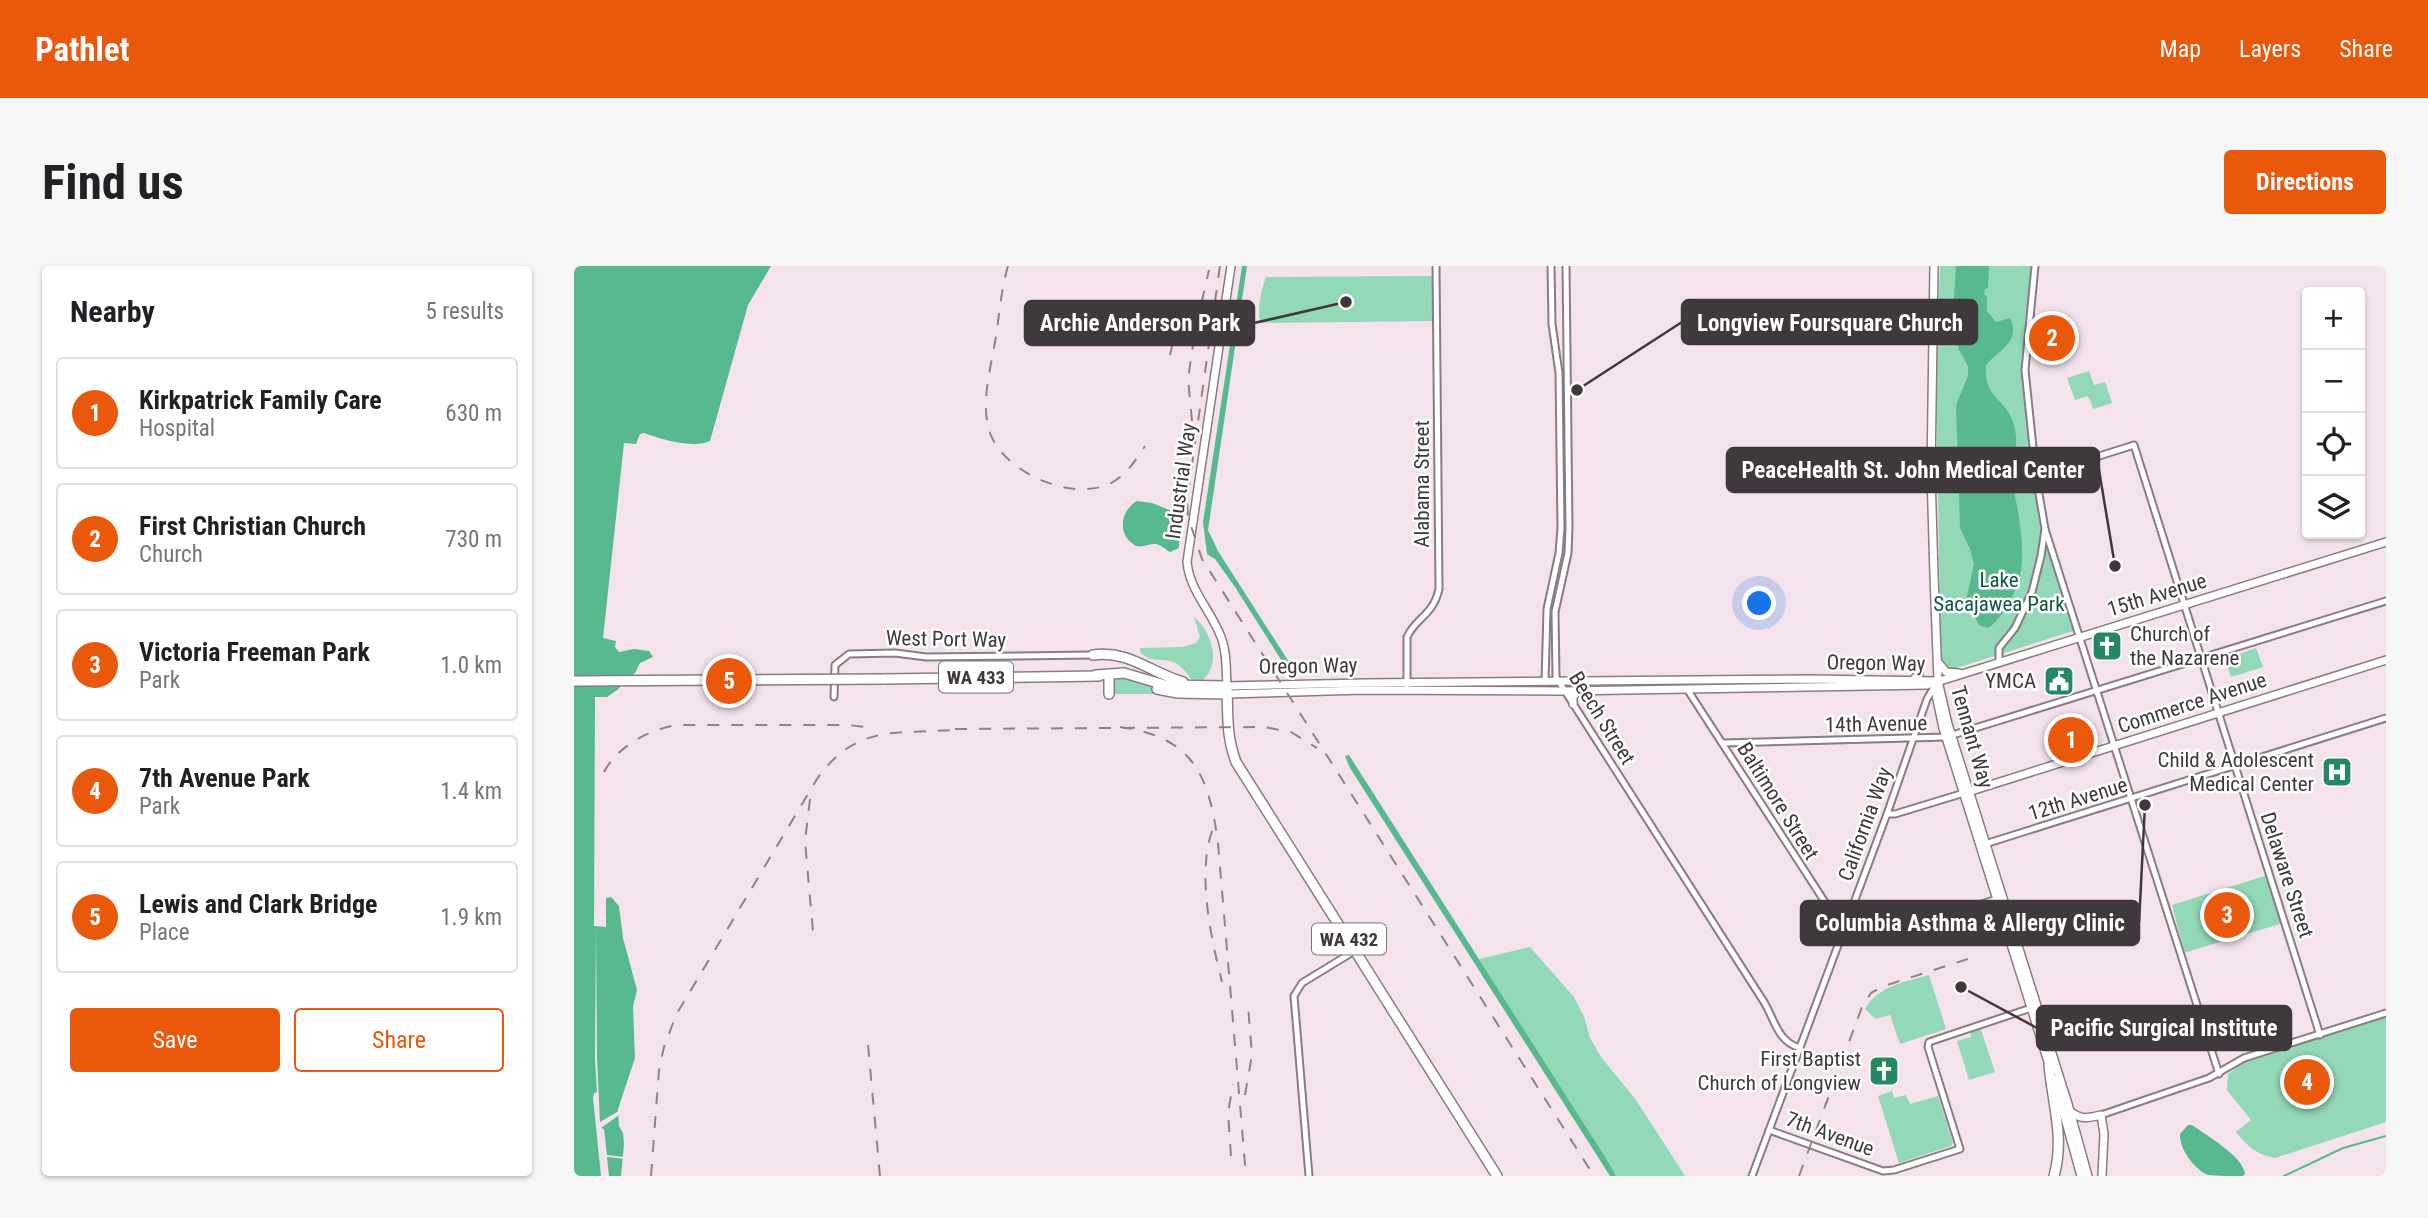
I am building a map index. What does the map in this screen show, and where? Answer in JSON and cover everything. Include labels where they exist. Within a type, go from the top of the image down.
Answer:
[{"type":"highway","points":[[1093,655],[1112,654],[1131,658],[1168,678],[1195,686]]},
{"type":"highway","points":[[1093,655],[1106,662],[1102,675],[1109,694]]},
{"type":"highway","name":"Oregon Way","points":[[1102,675],[1126,678],[1169,692],[1227,690]]},
{"type":"highway","name":"Oregon Way","points":[[574,681],[1136,675],[1165,685],[1227,690]]},
{"type":"highway","name":"WA 432","points":[[1227,690],[1228,735],[1236,762],[1497,1176]]},
{"type":"highway","points":[[2049,1064],[2060,1135],[2054,1176]]},
{"type":"main road","name":"Industrial Way","points":[[1227,690],[1222,638],[1192,585],[1188,562],[1202,451],[1231,266]]},
{"type":"main road","name":"Tennant Way","points":[[1934,266],[1931,473],[1937,706],[1967,792],[2034,1007],[2081,1176]]},
{"type":"main road","name":"15th Avenue","points":[[1938,681],[2386,542]]},
{"type":"main road","points":[[1937,660],[1946,672],[1964,674]]},
{"type":"main road","name":"Commerce Avenue","points":[[1967,792],[2386,660]]},
{"type":"main road","points":[[1914,679],[1919,674],[1919,664]]},
{"type":"main road","name":"Oregon Way","points":[[1227,690],[1558,681],[1938,681]]},
{"type":"main road","points":[[1564,691],[1574,685],[1585,685],[1589,681]]},
{"type":"main road","name":"Oregon Way","points":[[1407,686],[1564,691],[1902,686],[1927,685],[1938,681]]},
{"type":"main road","points":[[1573,704],[1573,696],[1580,690]]},
{"type":"main road","name":"Tennant Way","points":[[1983,844],[1997,899],[2071,1111],[2088,1176]]},
{"type":"main road","points":[[2071,1111],[2076,1116],[2087,1118],[2101,1115],[2104,1134],[2102,1176]]},
{"type":"main road","points":[[2077,1134],[2087,1118]]},
{"type":"street","name":"Alabama Street","points":[[1407,686],[1407,636],[1434,605],[1439,589],[1436,266]]},
{"type":"street","name":"Beech Street","points":[[1545,682],[1546,609],[1559,553],[1561,528],[1559,373],[1552,324],[1551,266]]},
{"type":"street","name":"Beech Street","points":[[1566,266],[1569,528],[1568,553],[1555,612],[1554,670],[1564,691],[1764,1002],[1781,1036],[1786,1042],[1800,1048]]},
{"type":"street","points":[[2035,266],[2025,370],[2036,476],[2045,529],[2219,1074]]},
{"type":"street","name":"Delaware Street","points":[[2036,476],[2134,445],[2320,1035]]},
{"type":"street","points":[[1999,663],[1999,648],[2015,628],[2032,592],[2045,529]]},
{"type":"street","name":"14th Avenue","points":[[1723,743],[1949,737],[2386,601]]},
{"type":"street","name":"West Port Way","points":[[834,697],[835,665],[849,654],[895,653],[926,657],[1093,655]]},
{"type":"street","points":[[1545,663],[1558,681]]},
{"type":"street","name":"California Way","points":[[1752,1176],[1887,814],[1927,697],[1938,681]]},
{"type":"street","name":"Baltimore Street","points":[[1687,689],[1843,930]]},
{"type":"street","name":"12th Avenue","points":[[1983,844],[2386,718]]},
{"type":"street","name":"Commerce Avenue","points":[[1887,814],[1895,814],[1967,792]]},
{"type":"street","points":[[1843,930],[1852,939],[1871,940],[1997,899]]},
{"type":"street","points":[[1309,1176],[1295,993],[1302,983],[1356,950]]},
{"type":"street","name":"7th Avenue","points":[[1769,1130],[1883,1171],[1960,1149],[1928,1047],[1929,1042],[2034,1007]]},
{"type":"street","points":[[2101,1115],[2219,1074],[2244,1058],[2386,1013]]},
{"type":"green space","name":"Lake Sacajawea Park","points":[[1940,266],[2032,266],[2023,365],[2030,455],[2038,508],[2073,631],[1947,671],[1941,664],[1936,377]]},
{"type":"green space","points":[[1432,276],[1433,321],[1260,323],[1260,300],[1266,277]]},
{"type":"green space","points":[[2089,371],[2094,385],[2105,382],[2112,403],[2093,409],[2088,396],[2075,400],[2067,378]]},
{"type":"green space","points":[[1194,617],[1205,630],[1212,647],[1212,665],[1203,680],[1191,679],[1173,662],[1152,659],[1140,652],[1140,648],[1183,647],[1196,643],[1200,637]]},
{"type":"green space","points":[[2256,648],[2263,667],[2231,677],[2225,659]]},
{"type":"green space","points":[[1109,677],[1126,678],[1160,690],[1161,694],[1109,694]]},
{"type":"green space","points":[[2268,875],[2283,923],[2184,951],[2172,905]]},
{"type":"green space","points":[[1530,947],[1574,997],[1585,1019],[1590,1038],[1601,1057],[1636,1100],[1685,1176],[1616,1176],[1479,959]]},
{"type":"green space","points":[[1929,975],[1946,1029],[1900,1044],[1890,1015],[1876,1019],[1865,1009],[1885,990]]},
{"type":"green space","points":[[2386,1017],[2386,1122],[2275,1158],[2244,1142],[2236,1132],[2251,1120],[2227,1090],[2228,1074],[2246,1061]]},
{"type":"green space","points":[[1980,1027],[1995,1072],[1969,1080],[1957,1041],[1971,1037],[1970,1031]]},
{"type":"green space","points":[[1892,1091],[1894,1098],[1906,1095],[1910,1104],[1938,1096],[1953,1143],[1951,1146],[1899,1163],[1878,1096]]},
{"type":"shaded area","points":[[574,266],[771,266],[748,305],[710,441],[687,444],[644,433],[640,434],[636,444],[624,443],[603,638],[616,641],[615,647],[619,652],[634,649],[649,651],[653,657],[640,663],[635,673],[607,697],[595,697],[594,926],[606,927],[606,898],[611,897],[619,906],[623,938],[637,990],[633,1007],[635,1058],[618,1109],[624,1144],[621,1176],[574,1176]]},
{"type":"shaded area","points":[[1242,266],[1247,266],[1208,530],[1218,551],[1298,672],[1294,676],[1290,674],[1235,587],[1215,559],[1207,554],[1203,522]]},
{"type":"shaded area","points":[[1956,266],[1989,266],[1988,288],[1984,294],[1987,297],[1987,311],[1996,322],[2010,318],[2013,326],[2011,340],[1986,365],[1986,377],[1992,393],[2011,416],[2015,432],[2013,483],[2022,559],[2014,593],[2002,614],[1988,628],[1979,625],[1966,601],[1974,564],[1960,528],[1956,405],[1968,376],[1968,366],[1959,350],[1956,335]]},
{"type":"shaded area","points":[[1137,501],[1152,503],[1177,513],[1180,521],[1179,548],[1170,552],[1157,544],[1136,546],[1128,539],[1123,528],[1124,516]]},
{"type":"shaded area","points":[[1349,755],[1616,1176],[1610,1176],[1350,768],[1345,756]]},
{"type":"shaded area","points":[[2188,1125],[2215,1140],[2238,1161],[2245,1174],[2208,1175],[2198,1169],[2180,1140],[2180,1134]]},
{"type":"pier","points":[[596,927],[600,1122],[622,1109],[622,1113],[601,1128],[604,1129],[607,1155],[625,1157],[607,1157],[609,1176],[601,1176],[593,1098],[597,1092]]},
{"type":"waterway","points":[[2284,1176],[2343,1148],[2386,1136]]},
{"type":"railway","points":[[1008,266],[986,406],[989,430],[996,445],[1022,470],[1057,486],[1075,489],[1093,489],[1115,481],[1130,468],[1145,446]]},
{"type":"railway","points":[[1220,266],[1187,500],[1188,517],[1202,559],[1594,1176]]},
{"type":"railway","points":[[1192,421],[1188,379],[1195,331],[1209,270]]},
{"type":"railway","points":[[1170,355],[1179,317]]},
{"type":"railway","points":[[604,772],[617,754],[635,741],[676,725],[865,727]]},
{"type":"railway","points":[[1120,727],[1145,732],[1181,750],[1203,779],[1209,798],[1218,843],[1246,1176]]},
{"type":"railway","points":[[955,729],[1264,727],[1291,732],[1317,748]]},
{"type":"railway","points":[[651,1176],[659,1070],[676,1015],[817,779],[833,760],[865,739],[901,732],[963,729]]},
{"type":"railway","points":[[810,799],[805,841],[813,932]]},
{"type":"railway","points":[[1212,831],[1206,867],[1207,907],[1222,982]]},
{"type":"railway","points":[[1799,1176],[1862,1007],[1871,993],[1884,986],[1971,958]]},
{"type":"railway","points":[[1245,1095],[1252,1055],[1248,1006]]},
{"type":"railway","points":[[868,1045],[880,1176]]},
{"type":"railway","points":[[1231,1156],[1228,1113],[1233,1084]]},
{"type":"place","name":"Archie Anderson Park","points":[[1346,302]]},
{"type":"place","name":"First Christian Church","points":[[2052,338]]},
{"type":"place","name":"Longview Foursquare Church","points":[[1577,390]]},
{"type":"place","name":"PeaceHealth St. John Medical Center","points":[[2115,566]]},
{"type":"place","name":"Church of the Nazarene","points":[[2107,646]]},
{"type":"place","name":"Lewis and Clark Bridge","points":[[729,681]]},
{"type":"place","name":"YMCA","points":[[2059,681]]},
{"type":"place","name":"Kirkpatrick Family Care","points":[[2071,740]]},
{"type":"place","name":"Child & Adolescent Medical Center","points":[[2337,772]]},
{"type":"place","name":"Columbia Asthma & Allergy Clinic","points":[[2145,805]]},
{"type":"place","name":"Victoria Freeman Park","points":[[2227,915]]},
{"type":"place","name":"Pacific Surgical Institute","points":[[1961,987]]},
{"type":"place","name":"First Baptist Church of Longview","points":[[1884,1071]]},
{"type":"place","name":"7th Avenue Park","points":[[2307,1082]]}]
